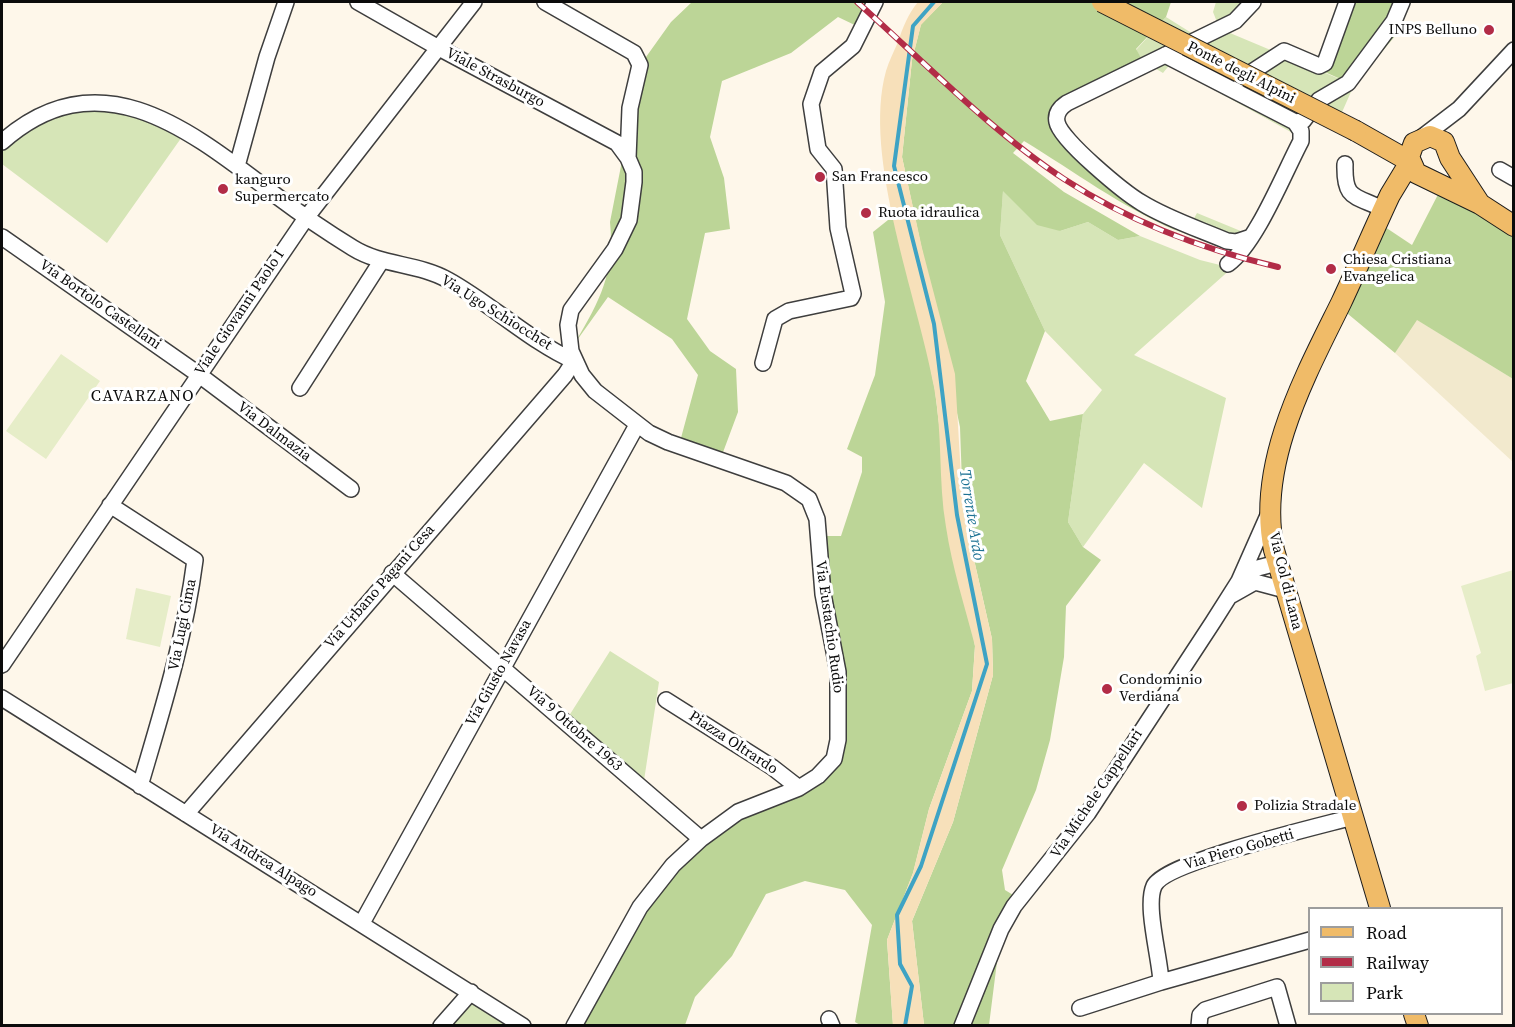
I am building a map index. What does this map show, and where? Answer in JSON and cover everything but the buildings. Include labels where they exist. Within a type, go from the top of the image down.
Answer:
[{"type":"main road","name":"Ponte degli Alpini","points":[[1102,2],[1381,144],[1417,169],[1514,226]]},
{"type":"main road","points":[[1390,197],[1395,169],[1381,144],[1437,138],[1479,204]]},
{"type":"main road","points":[[1417,169],[1410,150],[1419,139]]},
{"type":"main road","points":[[1417,169],[1443,172],[1449,154]]},
{"type":"main road","points":[[1390,197],[1417,169]]},
{"type":"main road","name":"Via Col di Lana","points":[[1379,907],[1278,565],[1271,539],[1271,510],[1279,449],[1293,403],[1390,197]]},
{"type":"street","points":[[243,171],[246,136],[267,57],[286,2]]},
{"type":"street","name":"Viale Strasburgo","points":[[358,2],[437,48],[617,143],[628,158]]},
{"type":"street","name":"Viale Giovanni Paolo I","points":[[2,664],[306,218],[474,2]]},
{"type":"street","points":[[545,2],[637,57],[640,65],[630,108],[628,158],[634,172],[634,182],[629,220],[615,249],[571,310],[567,334],[574,361]]},
{"type":"street","points":[[763,363],[775,319],[789,311],[851,298],[853,294],[838,228],[834,169],[819,149],[811,104],[822,72],[853,46],[875,2]]},
{"type":"street","points":[[1251,237],[1236,242],[1227,241],[1143,204],[1116,185],[1060,130],[1057,117],[1062,106],[1235,21],[1252,2]]},
{"type":"street","points":[[1229,88],[1284,51],[1319,66],[1325,63],[1347,2]]},
{"type":"street","points":[[1295,122],[1303,121],[1319,100],[1348,83],[1394,21],[1402,2]]},
{"type":"street","points":[[1419,139],[1459,109],[1514,50]]},
{"type":"street","points":[[1166,55],[1295,122],[1301,131],[1301,141],[1251,237],[1236,258],[1228,264]]},
{"type":"street","name":"Via Ugo Schiocchet","points":[[2,142],[40,114],[66,105],[96,101],[151,114],[207,145],[306,218],[359,251],[382,260],[423,269],[448,280],[574,361]]},
{"type":"street","points":[[1449,154],[1452,127],[1459,109]]},
{"type":"street","points":[[207,145],[218,147],[231,145],[246,136]]},
{"type":"street","points":[[1345,164],[1345,185],[1348,192],[1390,197]]},
{"type":"street","name":"Via Bortolo Castellani","points":[[2,237],[198,374]]},
{"type":"street","points":[[300,388],[382,260]]},
{"type":"street","name":"Via Eustachio Rudio","points":[[574,361],[595,391],[637,425],[668,442],[793,486],[804,494],[815,511],[823,594],[838,672],[838,740],[834,759],[818,776],[799,788],[749,807],[701,839],[673,865],[647,895],[574,1026]]},
{"type":"street","name":"Via Urbano Pagani Cesa","points":[[186,814],[565,375],[574,361]]},
{"type":"street","name":"Via Dalmazia","points":[[198,374],[351,489]]},
{"type":"street","name":"Via Giusto Navasa","points":[[362,923],[637,425]]},
{"type":"street","name":"Via Lugi Cima","points":[[110,505],[195,560],[184,625],[164,711],[140,786]]},
{"type":"street","name":"Via Michele Cappellari","points":[[1242,583],[1271,510]]},
{"type":"street","name":"Via Michele Cappellari","points":[[962,1026],[1001,930],[1014,906],[1088,813],[1227,599],[1242,583],[1278,565]]},
{"type":"street","name":"Via 9 Ottobre 1963","points":[[392,573],[701,839]]},
{"type":"street","points":[[1242,583],[1265,583],[1285,590]]},
{"type":"street","name":"Via Andrea Alpago","points":[[2,698],[523,1026]]},
{"type":"street","name":"Piazza Oltrardo","points":[[666,700],[772,767],[799,788]]},
{"type":"street","name":"Via Piero Gobetti","points":[[1161,982],[1152,898],[1154,885],[1161,877],[1190,863],[1353,818]]},
{"type":"street","points":[[1080,1008],[1161,982],[1308,941]]},
{"type":"street","points":[[1199,1026],[1200,1015],[1205,1010],[1277,987],[1288,1026]]},
{"type":"street","points":[[441,1026],[471,992]]},
{"type":"shaded area","points":[[1416,319],[1513,379],[1513,462],[1395,353]]},
{"type":"green space","points":[[692,2],[876,2],[861,28],[838,17],[791,53],[722,81],[710,137],[724,178],[730,229],[705,233],[687,319],[710,351],[736,369],[738,412],[719,463],[678,449],[698,375],[672,339],[608,297],[575,343],[592,313],[608,271],[610,222],[641,64],[671,22]]},
{"type":"green space","points":[[943,2],[1171,2],[1166,17],[1136,49],[1143,61],[1088,89],[1067,110],[1065,122],[1070,136],[1146,201],[1192,222],[1175,230],[1155,221],[1024,141],[1013,153],[1064,192],[1140,236],[1118,240],[1088,222],[1060,231],[1037,225],[1003,191],[1000,235],[1045,331],[1026,381],[1050,421],[1083,414],[1068,522],[1083,547],[1101,560],[1066,606],[1064,657],[1050,740],[1036,790],[1002,870],[1005,890],[1023,901],[999,946],[989,1025],[924,1025],[912,921],[953,822],[993,675],[992,639],[963,511],[960,427],[902,157],[912,60],[921,24]]},
{"type":"green space","points":[[1216,2],[1244,2],[1230,33],[1354,85],[1339,119],[1315,107],[1300,137],[1185,74],[1190,68],[1175,58],[1163,73],[1143,61],[1136,50],[1166,17],[1198,37],[1219,27],[1213,12]]},
{"type":"green space","points":[[1343,2],[1407,2],[1401,29],[1354,85],[1318,69]]},
{"type":"green space","points":[[136,105],[184,134],[107,243],[2,164],[2,145],[41,109]]},
{"type":"green space","points":[[1447,177],[1513,234],[1513,379],[1417,320],[1395,353],[1342,309],[1385,227],[1412,245]]},
{"type":"green space","points":[[1003,190],[1060,231],[1088,222],[1118,240],[1140,236],[1200,260],[1232,268],[1134,355],[1226,398],[1202,508],[1144,463],[1083,547],[1068,522],[1083,414],[1102,390],[1045,331],[1000,235]]},
{"type":"green space","points":[[1197,213],[1248,234],[1238,252],[1175,230],[1192,222]]},
{"type":"green space","points":[[893,216],[924,335],[935,390],[942,450],[975,646],[972,691],[929,809],[913,873],[887,940],[893,1025],[860,1025],[855,1022],[872,925],[845,890],[805,881],[766,894],[732,956],[695,997],[685,1025],[576,1026],[642,909],[671,871],[731,819],[824,774],[834,751],[835,662],[821,536],[841,536],[862,472],[862,457],[847,449],[875,375],[885,302],[873,232]]},
{"type":"green space","points":[[61,354],[100,381],[46,459],[6,431]]},
{"type":"green space","points":[[1513,570],[1513,683],[1485,691],[1476,656],[1481,653],[1461,586]]},
{"type":"green space","points":[[136,588],[171,596],[160,647],[126,639]]},
{"type":"green space","points":[[610,651],[659,682],[643,787],[567,719]]},
{"type":"green space","points":[[471,988],[526,1026],[437,1026]]},
{"type":"sand","points":[[918,2],[943,2],[921,25],[912,60],[902,157],[922,248],[955,374],[963,511],[992,639],[993,675],[953,822],[912,921],[924,1025],[893,1026],[887,940],[913,873],[929,809],[972,691],[975,646],[955,572],[946,527],[939,422],[934,387],[895,228],[886,185],[881,144],[881,106],[886,71],[906,21]]},
{"type":"waterway","name":"Torrente Ardo","points":[[905,1026],[912,986],[900,964],[897,915],[921,866],[987,664],[957,515],[934,324],[894,166],[913,26],[934,2]]},
{"type":"railway","points":[[857,2],[984,118],[1064,179],[1140,221],[1194,243],[1278,267]]},
{"type":"place","name":"INPS Belluno","points":[[1489,30]]},
{"type":"place","name":"San Francesco","points":[[820,177]]},
{"type":"place","name":"kanguro Supermercato","points":[[223,189]]},
{"type":"place","name":"Ruota idraulica","points":[[866,213]]},
{"type":"place","name":"Chiesa Cristiana Evangelica","points":[[1331,269]]},
{"type":"place","name":"Condominio Verdiana","points":[[1107,689]]},
{"type":"place","name":"Polizia Stradale","points":[[1242,806]]},
{"type":"district","name":"CAVARZANO","points":[[143,397]]}]
